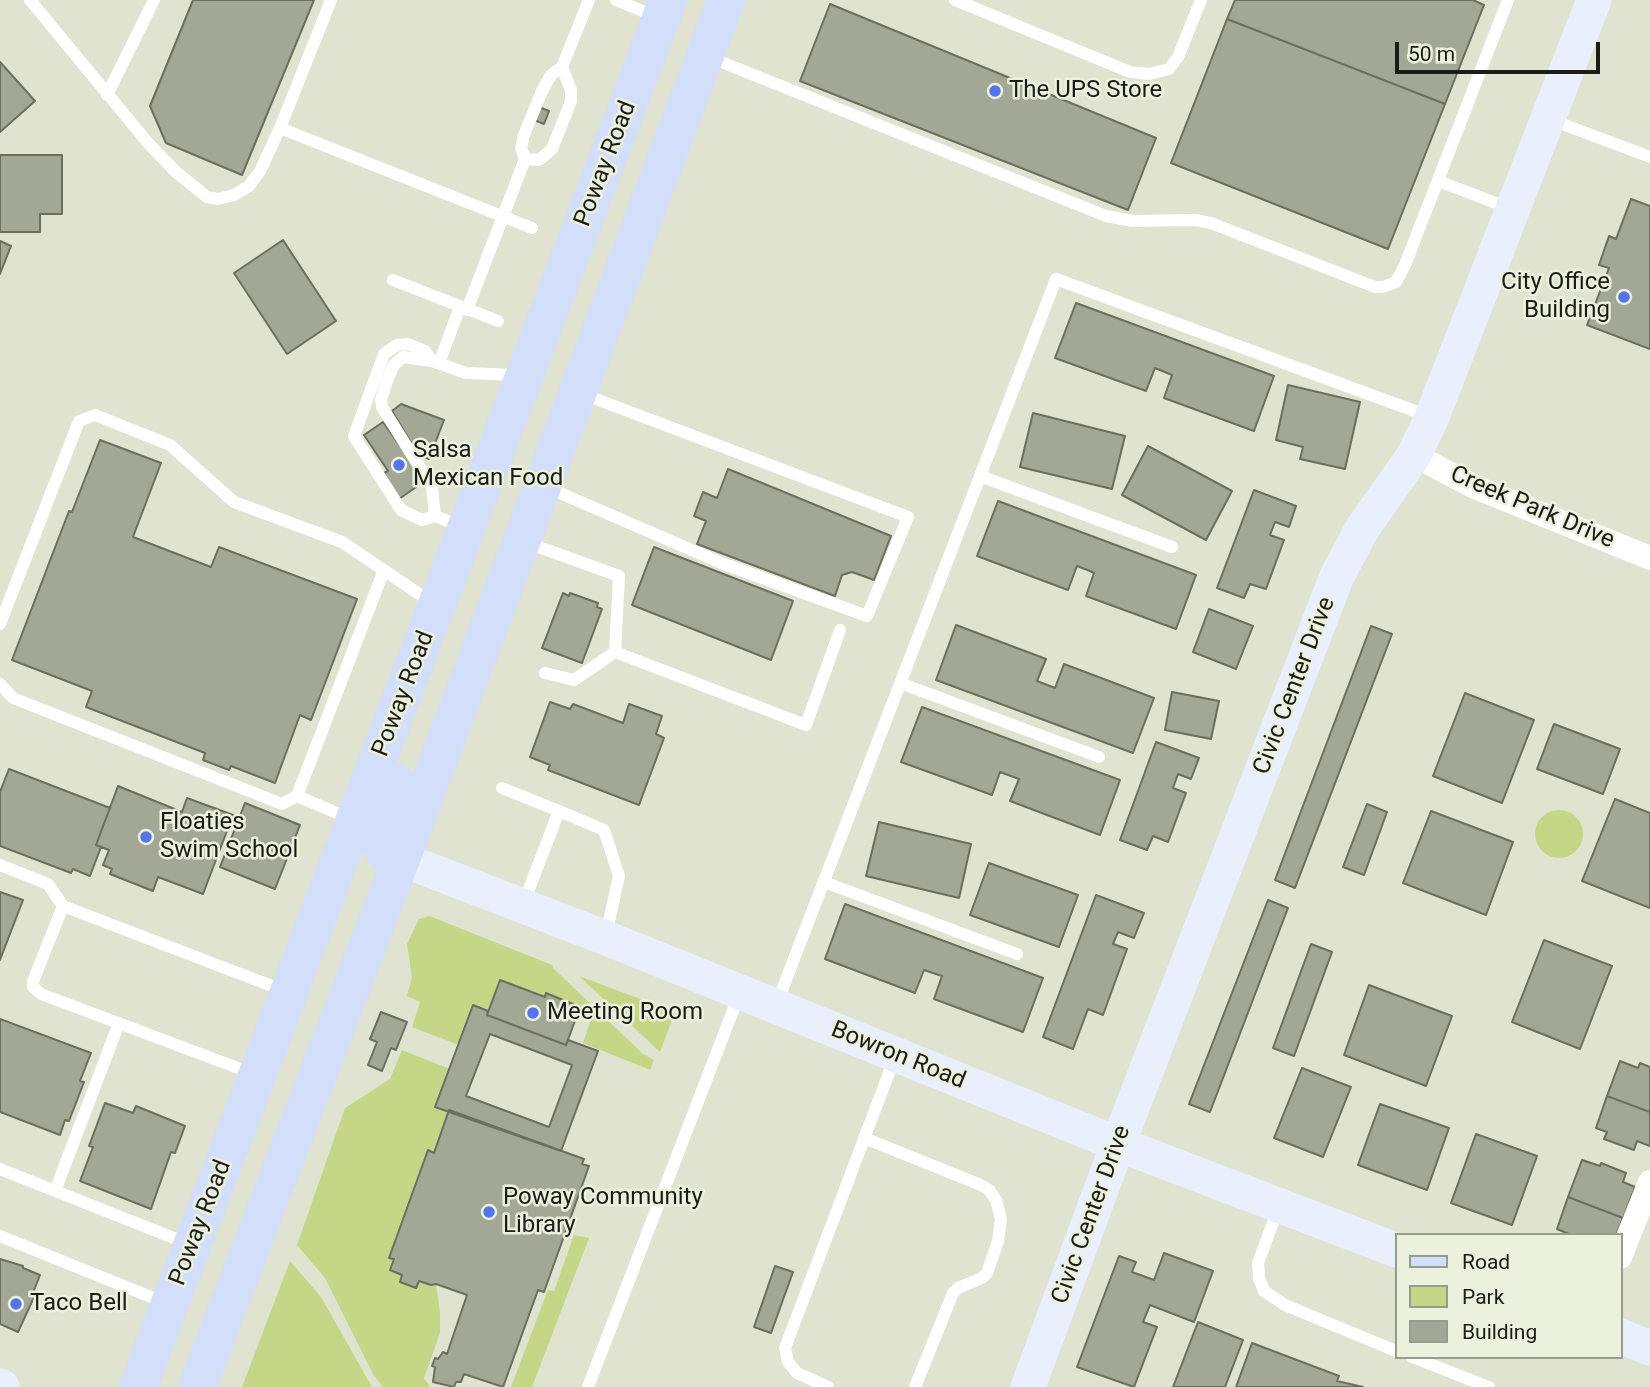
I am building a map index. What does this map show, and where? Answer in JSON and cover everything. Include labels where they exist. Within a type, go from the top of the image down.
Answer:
[{"type":"main road","points":[[197,1387],[401,859],[726,0]]},
{"type":"main road","name":"Poway Road","points":[[138,1387],[440,599],[451,522],[526,375],[664,9]]},
{"type":"main road","points":[[629,258],[616,250],[607,229],[661,83],[664,9]]},
{"type":"main road","points":[[539,493],[531,468],[536,432],[595,273],[596,264],[592,256],[575,245]]},
{"type":"main road","points":[[437,763],[439,688],[464,614],[463,606],[457,597],[440,599]]},
{"type":"main road","points":[[401,859],[384,852],[379,842],[379,831],[417,724],[419,703],[416,661]]},
{"type":"main road","points":[[247,1255],[249,1186],[281,1091],[274,1082],[257,1076]]},
{"type":"street","name":"Civic Center Drive","points":[[1028,1387],[1118,1144],[1337,576],[1362,529],[1414,455],[1432,417],[1594,0]]},
{"type":"street","name":"Creek Park Drive","points":[[1414,455],[1475,487],[1650,558]]},
{"type":"street","name":"Bowron Road","points":[[401,859],[1118,1144],[1394,1249]]},
{"type":"street","points":[[1622,1253],[1650,1182]]},
{"type":"street","points":[[1622,1337],[1650,1348]]},
{"type":"lane","points":[[30,0],[148,144],[176,172],[207,197],[218,199],[234,195],[249,186],[260,171],[331,0]]},
{"type":"lane","points":[[107,95],[154,0]]},
{"type":"lane","points":[[436,362],[464,308],[503,217],[525,159],[522,148],[524,135],[541,91],[551,75],[562,67],[589,0]]},
{"type":"lane","points":[[616,0],[664,9]]},
{"type":"lane","points":[[955,0],[1130,72],[1149,74],[1168,69],[1178,57],[1200,0]]},
{"type":"lane","points":[[706,56],[1106,216],[1133,221],[1195,220],[1211,223],[1375,287],[1390,286],[1400,277],[1508,0]]},
{"type":"lane","points":[[525,159],[534,161],[544,158],[557,137],[571,101],[572,90],[562,67]]},
{"type":"lane","points":[[1548,118],[1650,157]]},
{"type":"lane","points":[[280,128],[532,228]]},
{"type":"lane","points":[[1438,181],[1514,210]]},
{"type":"lane","points":[[776,1006],[1056,279],[1432,417]]},
{"type":"lane","points":[[393,280],[498,321]]},
{"type":"lane","points":[[436,362],[425,351],[408,344],[397,345],[384,354],[354,436],[401,510],[422,520],[451,522]]},
{"type":"lane","points":[[451,522],[380,403],[393,366],[403,357],[436,362],[466,373],[526,375]]},
{"type":"lane","points":[[539,493],[867,616],[908,517],[577,392]]},
{"type":"lane","points":[[0,624],[79,421],[94,415],[170,444],[234,502],[342,542],[384,570],[440,599]]},
{"type":"lane","points":[[980,476],[1172,547]]},
{"type":"lane","points":[[521,540],[619,576],[615,652]]},
{"type":"lane","points":[[0,684],[13,698],[282,804],[297,796],[384,570]]},
{"type":"lane","points":[[615,652],[806,724],[840,630]]},
{"type":"lane","points":[[545,673],[574,680],[615,652]]},
{"type":"lane","points":[[900,683],[1099,757]]},
{"type":"lane","points":[[502,788],[604,830],[619,876],[606,939]]},
{"type":"lane","points":[[297,796],[355,820]]},
{"type":"lane","points":[[522,906],[559,811]]},
{"type":"lane","points":[[0,865],[48,884],[63,906],[289,993]]},
{"type":"lane","points":[[824,882],[1017,954]]},
{"type":"lane","points":[[63,906],[33,987],[41,993],[257,1076]]},
{"type":"lane","points":[[588,1387],[740,992]]},
{"type":"lane","points":[[55,1191],[119,1023]]},
{"type":"lane","points":[[828,1387],[797,1373],[788,1362],[785,1348],[895,1055]]},
{"type":"lane","points":[[864,1138],[981,1185],[989,1190],[996,1200],[1001,1219],[998,1241],[987,1273],[975,1282],[958,1288],[949,1300],[915,1387]]},
{"type":"lane","points":[[0,1170],[193,1245]]},
{"type":"lane","points":[[1279,1205],[1258,1263],[1259,1278],[1264,1291],[1285,1305],[1394,1350]]},
{"type":"lane","points":[[0,1236],[170,1304]]},
{"type":"lane","points":[[1417,1359],[1489,1387]]},
{"type":"green space","points":[[1559,810],[1576,817],[1583,834],[1576,851],[1559,858],[1542,851],[1535,834],[1542,817]]},
{"type":"green space","points":[[429,916],[552,965],[643,1054],[654,1060],[650,1070],[583,1043],[593,1013],[547,993],[545,997],[501,980],[488,1011],[473,1005],[459,1045],[412,1027],[420,1002],[407,996],[412,977],[407,944],[419,919]]},
{"type":"green space","points":[[579,976],[675,1012],[660,1052]]},
{"type":"green space","points":[[402,1050],[450,1069],[435,1107],[448,1113],[434,1153],[427,1151],[389,1257],[394,1259],[390,1270],[402,1275],[400,1282],[416,1288],[419,1281],[436,1284],[440,1333],[424,1378],[430,1387],[383,1387],[373,1374],[325,1278],[297,1245],[345,1108],[390,1079]]},
{"type":"green space","points":[[574,1235],[589,1238],[532,1387],[511,1387],[548,1290],[554,1291]]},
{"type":"green space","points":[[290,1261],[321,1297],[372,1387],[242,1387]]},
{"type":"building","points":[[193,0],[314,0],[242,175],[166,143],[150,106]]},
{"type":"building","points":[[1235,0],[1473,0],[1484,5],[1445,104],[1227,19]]},
{"type":"building","points":[[830,4],[1156,138],[1128,210],[800,81]]},
{"type":"building","points":[[1227,19],[1445,104],[1388,249],[1171,163]]},
{"type":"building","points":[[0,62],[35,101],[0,132]]},
{"type":"building","points":[[539,107],[549,111],[544,124],[534,120]]},
{"type":"building","points":[[0,155],[62,155],[62,214],[40,214],[40,232],[0,232]]},
{"type":"building","name":"City Office Building","points":[[1631,199],[1650,206],[1650,349],[1587,325],[1609,268],[1599,265],[1609,236],[1616,239]]},
{"type":"building","points":[[283,240],[336,321],[287,354],[234,273]]},
{"type":"building","points":[[0,241],[11,246],[0,274]]},
{"type":"building","points":[[1076,303],[1274,376],[1254,431],[1164,398],[1172,375],[1155,368],[1146,391],[1055,358]]},
{"type":"building","points":[[1288,385],[1360,402],[1345,469],[1300,459],[1303,447],[1276,440]]},
{"type":"building","points":[[401,404],[444,420],[429,459],[418,454],[392,411]]},
{"type":"building","points":[[1033,413],[1125,436],[1112,489],[1020,467]]},
{"type":"building","name":"Salsa Mexican Food","points":[[383,422],[425,481],[399,499],[382,474],[388,471],[364,435]]},
{"type":"building","points":[[100,440],[161,463],[133,537],[211,567],[219,547],[357,599],[311,720],[300,715],[275,783],[231,766],[229,770],[203,760],[205,753],[86,707],[92,691],[12,660],[69,511],[72,512]]},
{"type":"building","points":[[1148,446],[1232,491],[1206,540],[1122,495]]},
{"type":"building","points":[[728,469],[891,536],[874,580],[852,572],[842,575],[835,596],[697,544],[706,521],[694,516],[703,492],[717,498]]},
{"type":"building","points":[[1254,490],[1296,506],[1289,527],[1275,522],[1270,535],[1284,540],[1266,589],[1250,584],[1244,598],[1217,588]]},
{"type":"building","points":[[998,501],[1196,575],[1176,629],[1086,596],[1094,573],[1077,566],[1068,590],[977,556]]},
{"type":"building","points":[[654,547],[793,601],[771,660],[632,605]]},
{"type":"building","points":[[563,593],[598,603],[597,607],[602,609],[582,663],[542,648]]},
{"type":"building","points":[[1209,609],[1253,626],[1236,669],[1193,652]]},
{"type":"building","points":[[956,625],[1046,659],[1037,681],[1055,688],[1064,664],[1154,698],[1133,753],[936,680]]},
{"type":"building","points":[[1371,626],[1392,634],[1295,888],[1275,880]]},
{"type":"building","points":[[1172,692],[1219,701],[1211,739],[1165,730]]},
{"type":"building","points":[[1465,693],[1534,720],[1502,803],[1433,776]]},
{"type":"building","points":[[550,702],[570,709],[573,704],[623,723],[629,704],[662,716],[656,734],[664,738],[639,805],[548,770],[550,765],[530,757]]},
{"type":"building","points":[[922,707],[1120,780],[1100,835],[1010,801],[1019,779],[1000,772],[992,795],[901,762]]},
{"type":"building","points":[[1554,724],[1620,749],[1603,794],[1537,769]]},
{"type":"building","points":[[1156,742],[1199,758],[1191,779],[1178,774],[1173,788],[1186,793],[1168,842],[1153,836],[1147,850],[1120,840]]},
{"type":"building","points":[[9,769],[110,808],[96,845],[101,847],[90,876],[73,869],[71,873],[0,846],[0,792]]},
{"type":"building","points":[[118,786],[182,812],[187,798],[233,815],[203,894],[158,877],[153,891],[110,874],[112,869],[103,865],[109,850],[96,845]]},
{"type":"building","points":[[1615,799],[1650,813],[1650,908],[1582,881]]},
{"type":"building","points":[[245,803],[300,825],[275,889],[220,867]]},
{"type":"building","points":[[1367,804],[1387,812],[1364,875],[1343,867]]},
{"type":"building","points":[[1431,811],[1513,842],[1486,915],[1403,883]]},
{"type":"building","points":[[879,822],[971,844],[959,898],[866,876]]},
{"type":"building","points":[[989,863],[1078,895],[1059,947],[970,915]]},
{"type":"building","points":[[0,892],[23,900],[0,960]]},
{"type":"building","points":[[1096,895],[1144,913],[1134,938],[1118,932],[1113,944],[1127,949],[1103,1015],[1088,1009],[1073,1049],[1043,1037]]},
{"type":"building","points":[[1268,900],[1288,908],[1210,1112],[1189,1104]]},
{"type":"building","points":[[845,904],[1043,978],[1023,1032],[934,999],[942,976],[924,970],[915,993],[825,959]]},
{"type":"building","points":[[1544,940],[1612,966],[1580,1049],[1512,1022]]},
{"type":"building","points":[[1311,944],[1332,952],[1294,1056],[1273,1048]]},
{"type":"building","name":"Meeting Room","points":[[500,980],[545,997],[546,993],[580,1007],[566,1045],[487,1015]]},
{"type":"building","points":[[1369,985],[1452,1016],[1426,1086],[1344,1055]]},
{"type":"building","points":[[473,1005],[488,1011],[487,1015],[566,1045],[568,1040],[598,1051],[561,1151],[435,1107]],"holes":[[[490,1034],[572,1065],[549,1127],[466,1096]]]},
{"type":"building","points":[[381,1012],[407,1022],[396,1050],[391,1048],[382,1071],[368,1065],[377,1042],[370,1039]]},
{"type":"building","points":[[0,1019],[91,1053],[80,1081],[84,1082],[69,1121],[65,1120],[60,1135],[0,1112]]},
{"type":"building","points":[[1620,1061],[1638,1068],[1640,1063],[1650,1067],[1650,1112],[1607,1096]]},
{"type":"building","points":[[1302,1068],[1351,1087],[1323,1157],[1274,1138]]},
{"type":"building","points":[[1607,1096],[1650,1112],[1650,1146],[1637,1141],[1634,1150],[1604,1139],[1607,1132],[1596,1128]]},
{"type":"building","points":[[105,1103],[133,1113],[136,1106],[185,1126],[175,1153],[171,1152],[151,1209],[80,1181],[93,1147],[89,1146]]},
{"type":"building","points":[[1380,1104],[1449,1128],[1427,1190],[1358,1165]]},
{"type":"building","name":"Poway Community Library","points":[[449,1110],[584,1159],[582,1164],[589,1166],[544,1292],[538,1290],[503,1387],[464,1374],[461,1382],[456,1382],[454,1387],[433,1382],[435,1367],[432,1366],[435,1358],[438,1359],[443,1352],[447,1354],[467,1295],[419,1281],[416,1288],[400,1282],[402,1275],[390,1270],[394,1259],[389,1258],[428,1150],[434,1153]]},
{"type":"building","points":[[1476,1134],[1537,1156],[1512,1225],[1451,1203]]},
{"type":"building","points":[[1582,1160],[1600,1166],[1601,1163],[1626,1173],[1623,1182],[1635,1187],[1623,1218],[1568,1197]]},
{"type":"building","points":[[1568,1197],[1623,1218],[1617,1233],[1566,1233],[1557,1229]]},
{"type":"building","points":[[1164,1253],[1213,1271],[1194,1322],[1150,1305],[1143,1322],[1157,1327],[1134,1387],[1077,1367],[1119,1256],[1136,1262],[1132,1272],[1154,1280]]},
{"type":"building","name":"Taco Bell","points":[[0,1259],[40,1275],[33,1293],[35,1295],[18,1332],[0,1324]]},
{"type":"building","points":[[775,1266],[793,1272],[771,1333],[754,1327]]},
{"type":"building","points":[[1198,1322],[1243,1340],[1225,1387],[1173,1387]]},
{"type":"building","points":[[1252,1343],[1339,1376],[1337,1381],[1363,1387],[1236,1387]]},
{"type":"place","name":"The UPS Store","points":[[995,91]]},
{"type":"place","name":"City Office Building","points":[[1624,297]]},
{"type":"place","name":"Salsa Mexican Food","points":[[399,465]]},
{"type":"place","name":"Floaties Swim School","points":[[146,837]]},
{"type":"place","name":"Meeting Room","points":[[533,1013]]},
{"type":"place","name":"Poway Community Library","points":[[489,1212]]},
{"type":"place","name":"Taco Bell","points":[[16,1304]]}]
